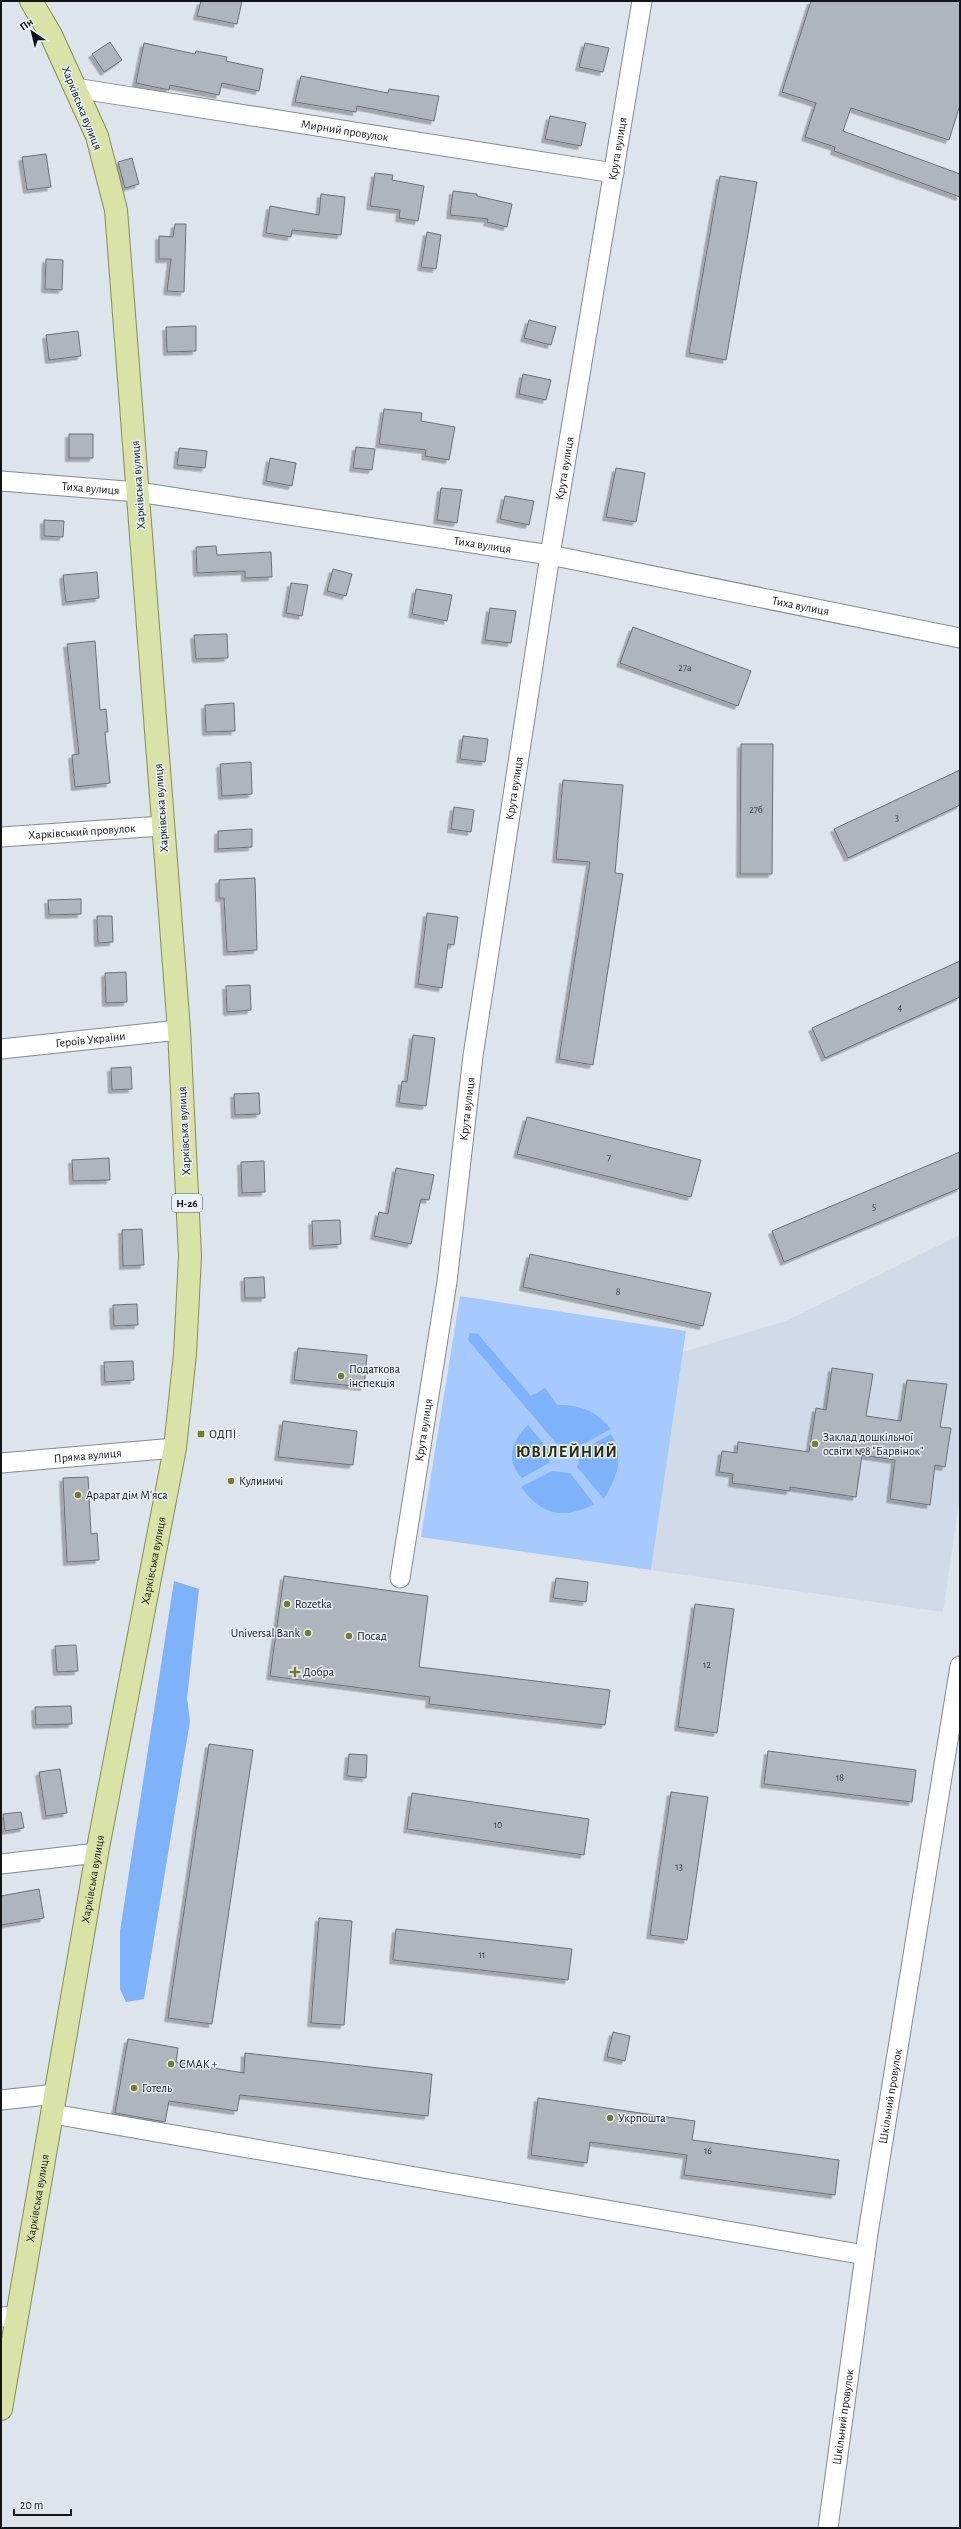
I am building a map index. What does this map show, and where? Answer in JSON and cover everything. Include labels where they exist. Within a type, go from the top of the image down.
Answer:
[{"type":"main road","name":"Харківська вулиця","points":[[1,2409],[9,2317],[55,2104],[97,1853],[175,1448],[184,1354],[190,1256],[179,1030],[162,826],[116,210],[97,136],[52,35],[31,1]]},
{"type":"street","name":"Крута вулиця","points":[[400,1578],[447,1282],[473,1056],[550,555],[642,1]]},
{"type":"street","name":"Мирний провулок","points":[[75,88],[614,173]]},
{"type":"street","name":"Тиха вулиця","points":[[1,481],[138,492],[550,555],[960,638]]},
{"type":"street","name":"Харківський провулок","points":[[1,837],[162,826]]},
{"type":"street","name":"Героїв України","points":[[1,1049],[179,1030]]},
{"type":"street","name":"Пряма вулиця","points":[[1,1463],[175,1448]]},
{"type":"street","name":"Шкільний провулок","points":[[828,2528],[865,2255],[960,1666]]},
{"type":"street","points":[[1,1864],[97,1853]]},
{"type":"street","points":[[1,2100],[55,2104],[865,2255]]},
{"type":"shaded area","name":"Заклад дошкільної освіти №8 \"Барвінок\"","points":[[960,1235],[960,1495],[943,1612],[651,1570],[683,1352],[786,1321]]},
{"type":"shaded area","points":[[460,1296],[686,1331],[651,1570],[421,1537]]},
{"type":"shaded area","points":[[470,1333],[478,1334],[531,1396],[545,1388],[557,1405],[580,1407],[594,1413],[611,1429],[578,1447],[556,1443],[468,1340]]},
{"type":"shaded area","points":[[528,1425],[549,1450],[549,1463],[522,1478],[514,1465],[512,1458],[518,1437]]},
{"type":"shaded area","points":[[611,1434],[618,1451],[618,1467],[613,1483],[604,1499],[577,1467],[582,1450]]},
{"type":"shaded area","points":[[552,1471],[570,1473],[594,1504],[573,1512],[563,1513],[545,1509],[537,1504],[521,1487]]},
{"type":"shaded area","points":[[174,1581],[199,1589],[187,1699],[190,1721],[144,1999],[126,2002],[120,1989],[120,1931]]},
{"type":"building","points":[[201,1],[242,1],[237,24],[197,16]]},
{"type":"building","points":[[811,1],[960,1],[960,105],[949,140],[851,108],[843,131],[960,174],[960,197],[834,151],[835,147],[805,137],[816,103],[782,92]]},
{"type":"building","points":[[110,42],[122,60],[104,72],[92,54]]},
{"type":"building","points":[[144,43],[195,54],[196,51],[227,57],[226,61],[263,69],[259,91],[222,83],[219,95],[170,85],[169,90],[136,83]]},
{"type":"building","points":[[585,43],[609,48],[603,72],[579,67]]},
{"type":"building","points":[[301,76],[388,93],[389,89],[439,96],[434,121],[357,106],[356,112],[295,102]]},
{"type":"building","points":[[550,116],[586,123],[581,146],[545,139]]},
{"type":"building","points":[[46,154],[51,187],[27,190],[22,157]]},
{"type":"building","points":[[132,158],[139,184],[125,188],[118,162]]},
{"type":"building","points":[[375,173],[393,175],[392,180],[424,186],[418,221],[399,218],[400,210],[370,206]]},
{"type":"building","points":[[720,176],[757,182],[726,360],[689,353]]},
{"type":"building","points":[[453,191],[477,194],[477,196],[512,204],[507,227],[487,222],[488,219],[450,215]]},
{"type":"building","points":[[321,194],[345,197],[341,235],[292,230],[291,237],[266,233],[270,206],[319,215]]},
{"type":"building","points":[[175,224],[186,224],[184,292],[167,291],[171,259],[159,259],[159,236],[173,237]]},
{"type":"building","points":[[427,232],[441,235],[436,269],[421,267]]},
{"type":"building","points":[[46,259],[63,260],[62,290],[45,289]]},
{"type":"building","points":[[529,320],[556,327],[551,345],[524,338]]},
{"type":"building","points":[[196,326],[196,351],[167,352],[166,327]]},
{"type":"building","points":[[78,331],[81,356],[49,360],[46,335]]},
{"type":"building","points":[[523,374],[551,380],[546,400],[519,394]]},
{"type":"building","points":[[384,409],[422,413],[421,421],[455,427],[449,460],[425,456],[426,450],[379,444]]},
{"type":"building","points":[[69,434],[93,434],[93,458],[69,458]]},
{"type":"building","points":[[356,447],[375,449],[372,470],[353,468]]},
{"type":"building","points":[[179,448],[207,451],[205,468],[177,465]]},
{"type":"building","points":[[270,458],[296,463],[292,486],[266,481]]},
{"type":"building","points":[[616,468],[645,473],[636,522],[606,517]]},
{"type":"building","points":[[441,488],[462,490],[457,523],[437,520]]},
{"type":"building","points":[[505,496],[534,501],[529,525],[500,519]]},
{"type":"building","points":[[44,520],[64,521],[63,537],[44,536]]},
{"type":"building","points":[[216,546],[217,555],[271,552],[272,577],[245,578],[245,571],[197,573],[196,547]]},
{"type":"building","points":[[333,569],[352,574],[346,596],[327,591]]},
{"type":"building","points":[[97,572],[99,598],[66,602],[63,575]]},
{"type":"building","points":[[291,583],[308,585],[302,616],[286,613]]},
{"type":"building","points":[[416,589],[452,595],[447,621],[412,614]]},
{"type":"building","points":[[490,608],[516,611],[511,643],[485,640]]},
{"type":"building","points":[[633,627],[751,671],[738,706],[620,663]]},
{"type":"building","points":[[227,634],[228,658],[196,659],[194,635]]},
{"type":"building","points":[[95,641],[100,710],[106,709],[108,732],[105,732],[110,783],[75,787],[72,755],[79,754],[67,644]]},
{"type":"building","points":[[234,703],[235,731],[206,732],[205,705]]},
{"type":"building","points":[[463,736],[488,739],[485,762],[460,759]]},
{"type":"building","points":[[741,744],[773,744],[772,874],[740,874]]},
{"type":"building","points":[[251,762],[252,794],[222,796],[220,764]]},
{"type":"building","points":[[960,770],[960,805],[848,858],[834,829]]},
{"type":"building","points":[[563,780],[623,785],[615,873],[623,874],[593,1065],[559,1059],[590,862],[556,859]]},
{"type":"building","points":[[454,807],[474,810],[471,832],[451,829]]},
{"type":"building","points":[[252,829],[252,847],[218,849],[218,831]]},
{"type":"building","points":[[255,878],[257,950],[227,952],[224,898],[219,898],[219,880]]},
{"type":"building","points":[[81,899],[81,914],[49,915],[48,900]]},
{"type":"building","points":[[427,913],[458,917],[454,945],[448,944],[442,988],[418,984]]},
{"type":"building","points":[[97,916],[112,916],[113,942],[98,943]]},
{"type":"building","points":[[960,961],[960,997],[825,1058],[812,1028]]},
{"type":"building","points":[[126,972],[127,1002],[106,1003],[105,973]]},
{"type":"building","points":[[250,985],[251,1010],[227,1012],[226,986]]},
{"type":"building","points":[[413,1035],[435,1038],[426,1106],[399,1103],[402,1081],[407,1082]]},
{"type":"building","points":[[131,1067],[132,1089],[112,1090],[111,1068]]},
{"type":"building","points":[[259,1093],[260,1114],[235,1115],[234,1094]]},
{"type":"building","points":[[527,1117],[701,1160],[691,1197],[517,1154]]},
{"type":"building","points":[[960,1152],[960,1188],[784,1262],[772,1231]]},
{"type":"building","points":[[109,1158],[110,1180],[73,1181],[72,1160]]},
{"type":"building","points":[[264,1161],[265,1192],[242,1193],[241,1162]]},
{"type":"building","points":[[396,1168],[434,1175],[429,1200],[421,1199],[411,1244],[374,1236],[379,1212],[388,1214]]},
{"type":"building","points":[[340,1220],[341,1244],[313,1246],[312,1221]]},
{"type":"building","points":[[142,1229],[144,1265],[123,1266],[122,1230]]},
{"type":"building","points":[[530,1254],[711,1293],[703,1326],[523,1287]]},
{"type":"building","points":[[264,1277],[265,1298],[245,1298],[244,1278]]},
{"type":"building","points":[[137,1304],[138,1325],[114,1326],[113,1305]]},
{"type":"building","points":[[298,1348],[367,1355],[364,1387],[294,1380]]},
{"type":"building","points":[[133,1361],[134,1380],[105,1382],[104,1362]]},
{"type":"building","points":[[832,1368],[873,1374],[866,1416],[901,1421],[907,1380],[947,1384],[940,1427],[951,1428],[945,1467],[935,1465],[930,1505],[890,1499],[895,1460],[862,1455],[856,1497],[790,1487],[790,1491],[732,1483],[733,1474],[719,1472],[722,1451],[737,1453],[738,1442],[809,1452],[816,1408],[826,1410]]},
{"type":"building","points":[[283,1421],[357,1431],[353,1465],[278,1457]]},
{"type":"building","points":[[88,1477],[91,1534],[97,1533],[99,1560],[67,1562],[63,1478]]},
{"type":"building","points":[[284,1576],[428,1596],[419,1667],[610,1690],[605,1725],[429,1704],[430,1697],[270,1676]]},
{"type":"building","points":[[556,1578],[588,1582],[586,1602],[553,1598]]},
{"type":"building","points":[[695,1604],[734,1609],[717,1733],[678,1727]]},
{"type":"building","points":[[76,1645],[78,1671],[57,1672],[55,1646]]},
{"type":"building","points":[[71,1706],[72,1724],[36,1725],[35,1707]]},
{"type":"building","points":[[209,1744],[253,1750],[212,2024],[168,2018]]},
{"type":"building","points":[[768,1751],[916,1770],[912,1802],[764,1784]]},
{"type":"building","points":[[349,1754],[367,1755],[366,1778],[347,1776]]},
{"type":"building","points":[[60,1769],[67,1813],[46,1816],[39,1772]]},
{"type":"building","points":[[671,1792],[708,1797],[687,1940],[650,1935]]},
{"type":"building","points":[[412,1793],[589,1819],[584,1855],[407,1829]]},
{"type":"building","points":[[21,1812],[24,1828],[5,1831],[3,1814]]},
{"type":"building","points":[[39,1889],[44,1918],[1,1925],[1,1896]]},
{"type":"building","points":[[319,1918],[352,1921],[344,2025],[311,2023]]},
{"type":"building","points":[[396,1929],[572,1949],[568,1980],[393,1960]]},
{"type":"building","points":[[613,2032],[630,2036],[625,2061],[607,2057]]},
{"type":"building","points":[[128,2039],[178,2048],[176,2062],[244,2073],[245,2053],[432,2074],[428,2116],[240,2095],[237,2111],[169,2101],[165,2122],[115,2113]]},
{"type":"building","points":[[538,2098],[695,2121],[692,2140],[839,2160],[835,2195],[684,2175],[687,2155],[590,2142],[587,2163],[531,2155]]},
{"type":"place","name":"Податкова інспекція","points":[[341,1376]]},
{"type":"place","name":"ОДПІ","points":[[201,1434]]},
{"type":"place","name":"Заклад дошкільної освіти №8 \"Барвінок\"","points":[[815,1444]]},
{"type":"place","name":"Кулиничі","points":[[231,1481]]},
{"type":"place","name":"Арарат дім М'яса","points":[[78,1495]]},
{"type":"place","name":"Rozetka","points":[[287,1604]]},
{"type":"place","name":"Universal Bank","points":[[308,1633]]},
{"type":"place","name":"Посад","points":[[349,1636]]},
{"type":"place","name":"Добра","points":[[295,1672]]},
{"type":"place","name":"СМАК +","points":[[171,2064]]},
{"type":"place","name":"Готель","points":[[134,2088]]},
{"type":"place","name":"Укрпошта","points":[[610,2118]]},
{"type":"district","name":"ЮВІЛЕЙНИЙ","points":[[567,1451]]}]
